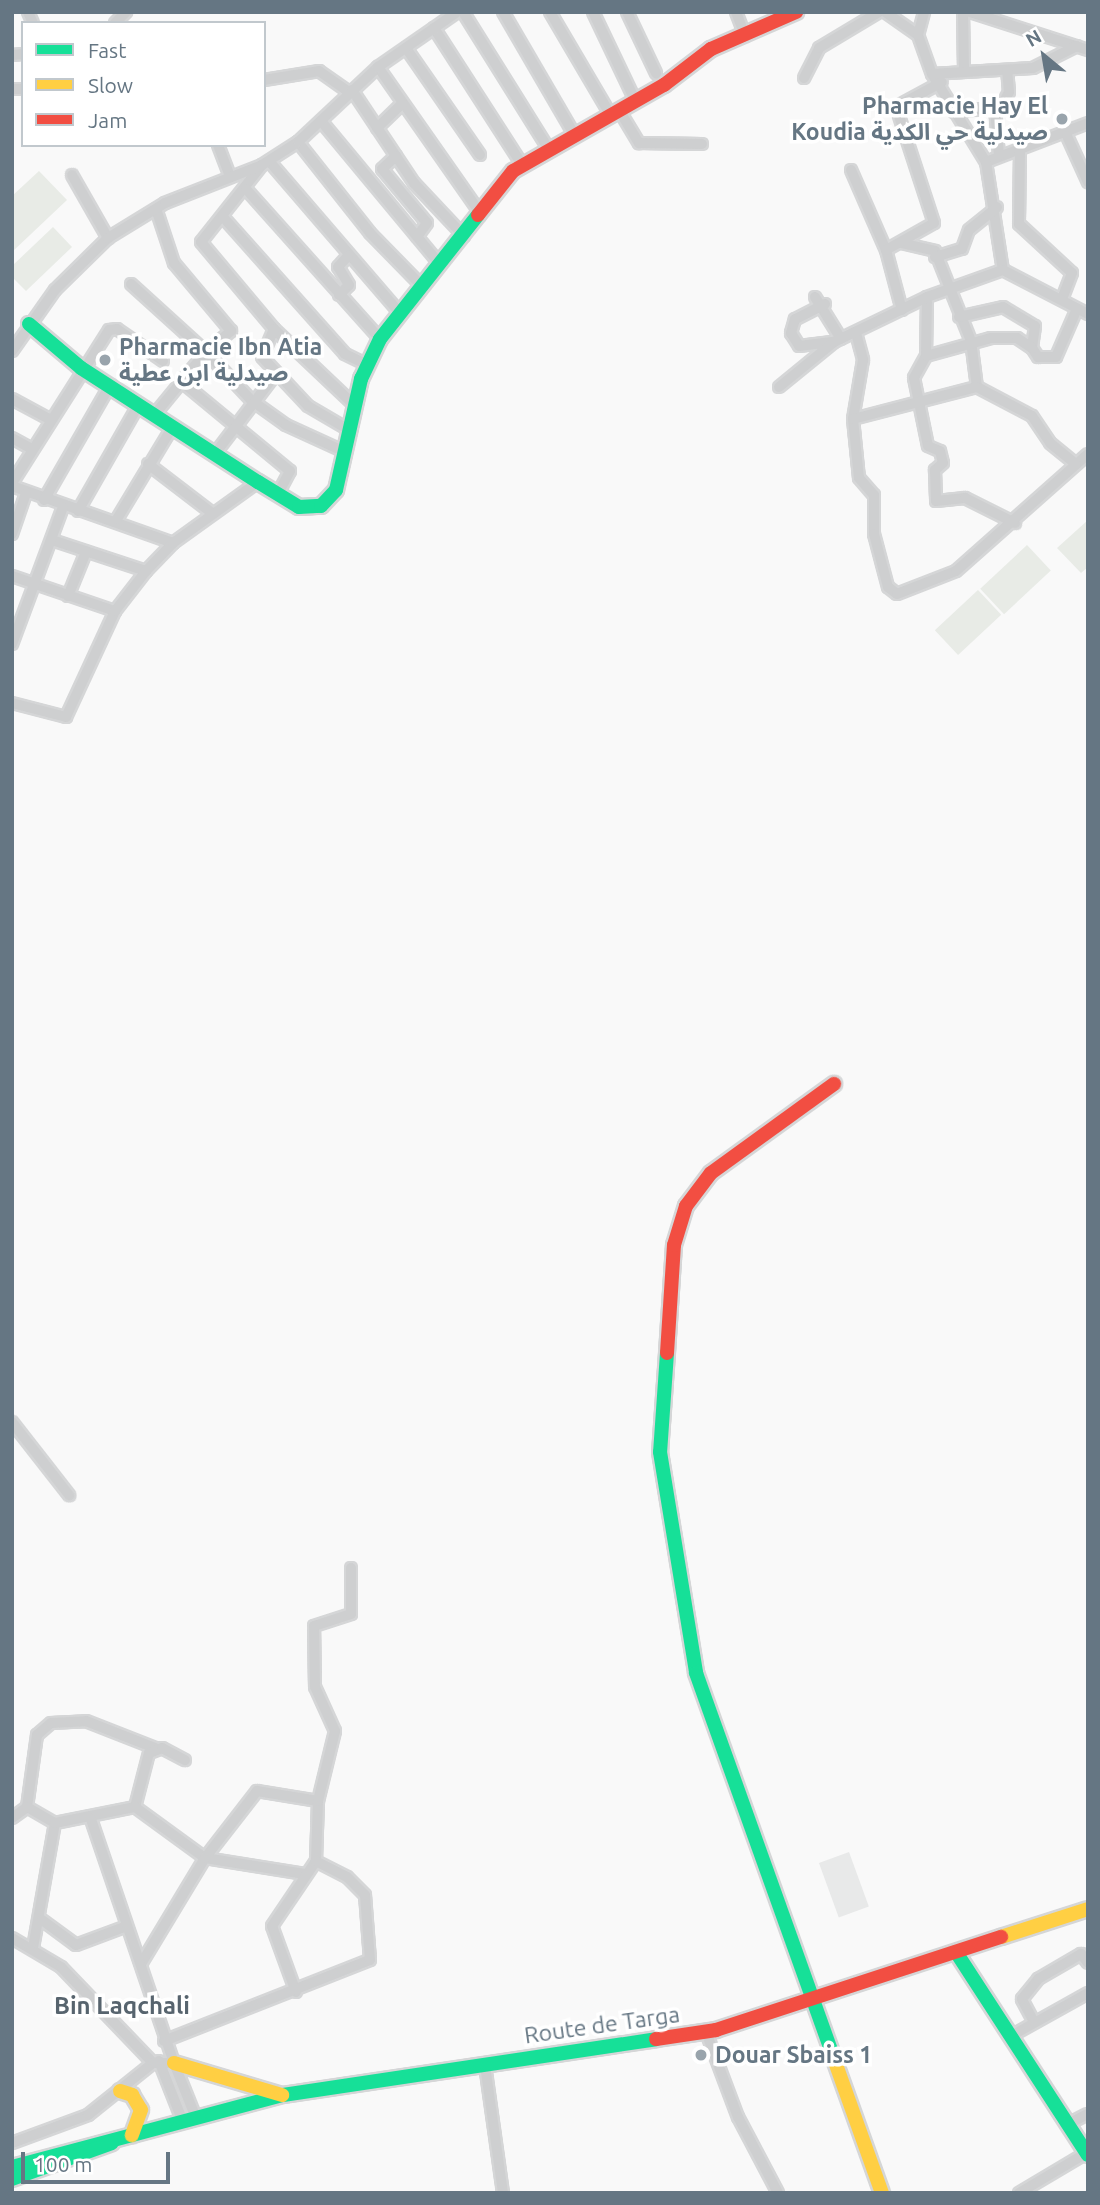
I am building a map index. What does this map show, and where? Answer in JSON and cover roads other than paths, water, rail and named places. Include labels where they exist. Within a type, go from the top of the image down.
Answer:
[{"type":"street","points":[[12,351],[29,324],[108,238],[156,209],[265,163],[298,142],[379,67],[457,12]]},
{"type":"street","points":[[463,12],[548,148]]},
{"type":"street","points":[[503,12],[573,134]]},
{"type":"street","points":[[550,12],[614,112],[639,144],[702,144]]},
{"type":"street","points":[[593,12],[636,102]]},
{"type":"street","points":[[626,12],[656,73]]},
{"type":"street","points":[[736,12],[745,36]]},
{"type":"street","points":[[29,324],[81,368],[155,414],[172,428],[217,451],[258,482],[299,507],[321,506],[336,491],[354,405],[380,339],[398,311],[464,236],[521,163],[636,102],[711,49],[745,36],[770,18],[796,12]]},
{"type":"street","points":[[804,78],[819,48],[878,12]]},
{"type":"street","points":[[886,12],[918,36],[932,74],[942,82],[954,112],[986,162],[997,207],[1003,270]]},
{"type":"street","points":[[918,36],[924,12]]},
{"type":"street","points":[[963,12],[964,69]]},
{"type":"street","points":[[970,12],[1082,48]]},
{"type":"street","points":[[434,28],[521,163]]},
{"type":"street","points":[[405,48],[480,155]]},
{"type":"street","points":[[932,74],[964,69],[1007,71],[1033,68],[1082,48]]},
{"type":"street","points":[[379,67],[402,104],[481,214]]},
{"type":"street","points":[[266,80],[320,71],[351,92],[396,156],[464,236]]},
{"type":"street","points":[[954,112],[995,108],[1009,92],[1007,71]]},
{"type":"street","points":[[886,250],[934,220],[896,107],[942,82]]},
{"type":"street","points":[[377,128],[402,104]]},
{"type":"street","points":[[995,108],[999,156]]},
{"type":"street","points":[[321,121],[439,263]]},
{"type":"street","points":[[986,162],[1067,135],[1088,123]]},
{"type":"street","points":[[1067,135],[1088,182]]},
{"type":"street","points":[[298,142],[370,233],[421,285]]},
{"type":"street","points":[[220,147],[230,177]]},
{"type":"street","points":[[1020,151],[1019,224],[1072,273],[1062,299]]},
{"type":"street","points":[[396,156],[382,169],[427,223],[417,237]]},
{"type":"street","points":[[265,163],[201,242],[274,329],[354,405]]},
{"type":"street","points":[[265,163],[398,311]]},
{"type":"street","points":[[851,170],[886,250],[902,310]]},
{"type":"street","points":[[72,174],[108,238]]},
{"type":"street","points":[[246,189],[380,339]]},
{"type":"street","points":[[935,257],[962,249],[969,230],[997,207]]},
{"type":"street","points":[[155,414],[231,324],[174,263],[156,209]]},
{"type":"street","points":[[223,217],[345,354],[368,365]]},
{"type":"street","points":[[901,243],[932,248],[947,290],[971,341],[976,387]]},
{"type":"street","points":[[339,295],[349,285],[338,267],[348,256]]},
{"type":"street","points":[[825,304],[795,319],[791,333],[799,346],[838,341],[927,297],[1003,270],[1088,314]]},
{"type":"street","points":[[131,284],[206,352],[251,400],[286,425],[345,452]]},
{"type":"street","points":[[815,297],[825,304],[838,341]]},
{"type":"street","points":[[927,297],[926,356],[915,378],[916,400],[928,446],[940,451],[943,463],[935,470],[936,501],[965,498],[1015,523]]},
{"type":"street","points":[[959,317],[1003,307],[1035,326],[1031,348]]},
{"type":"street","points":[[926,356],[971,341],[1017,338],[1038,357],[1056,357],[1077,309]]},
{"type":"street","points":[[163,361],[113,328],[81,368],[12,484],[44,500],[117,519],[173,543]]},
{"type":"street","points":[[274,329],[261,354],[275,375],[308,406],[349,430]]},
{"type":"street","points":[[856,334],[863,360],[853,419],[859,478],[874,495],[874,534],[888,587],[897,594],[956,571],[1015,523],[1088,454]]},
{"type":"street","points":[[779,387],[838,341]]},
{"type":"street","points":[[217,451],[251,400],[275,375]]},
{"type":"street","points":[[182,382],[290,471],[278,494]]},
{"type":"street","points":[[44,500],[110,385]]},
{"type":"street","points":[[853,419],[916,400],[976,387],[1032,416],[1062,456],[1076,464]]},
{"type":"street","points":[[12,399],[49,419]]},
{"type":"street","points":[[78,511],[139,404]]},
{"type":"street","points":[[117,519],[172,428]]},
{"type":"street","points":[[12,438],[32,449]]},
{"type":"street","points":[[148,464],[212,513]]},
{"type":"street","points":[[12,703],[66,717],[115,611],[146,571],[173,543],[258,482]]},
{"type":"street","points":[[12,534],[26,493]]},
{"type":"street","points":[[12,644],[64,507]]},
{"type":"street","points":[[52,540],[146,571]]},
{"type":"street","points":[[68,596],[86,552]]},
{"type":"street","points":[[12,576],[115,611]]},
{"type":"street","points":[[834,1084],[711,1173],[686,1206],[674,1245],[660,1410],[664,1493],[696,1673],[809,2002],[882,2193]]},
{"type":"street","points":[[12,1422],[69,1494]]},
{"type":"street","points":[[296,1992],[272,1926],[316,1861],[318,1801],[335,1731],[315,1686],[314,1626],[351,1614],[351,1568]]},
{"type":"street","points":[[12,1818],[27,1807],[37,1735],[51,1723],[86,1721],[185,1760]]},
{"type":"street","points":[[135,1807],[155,1748]]},
{"type":"street","points":[[141,1964],[205,1858],[257,1791],[318,1801]]},
{"type":"street","points":[[27,1807],[55,1823],[91,1819],[135,1807]]},
{"type":"street","points":[[135,1807],[205,1858],[305,1874]]},
{"type":"street","points":[[91,1819],[141,1964],[164,2041],[162,2062]]},
{"type":"street","points":[[33,1948],[42,1920],[55,1823]]},
{"type":"street","points":[[164,2041],[365,1964],[372,1955],[365,1895],[347,1877],[316,1861]]},
{"type":"street","name":"Route de Targa","points":[[12,2167],[283,2095],[706,2032],[809,2002],[1088,1909]]},
{"type":"street","points":[[42,1920],[76,1945],[127,1926]]},
{"type":"street","points":[[12,1938],[33,1948],[69,1975],[162,2062],[190,2120]]},
{"type":"street","points":[[956,1952],[1087,2154],[1020,2193]]},
{"type":"street","points":[[1034,2022],[1022,1999],[1038,1979],[1081,1954],[1088,1963]]},
{"type":"street","points":[[1011,2036],[1088,1993]]},
{"type":"street","points":[[706,2032],[738,2117],[778,2193]]},
{"type":"street","points":[[12,2143],[79,2120],[162,2062],[283,2095]]},
{"type":"street","points":[[485,2065],[503,2193]]},
{"type":"street","points":[[120,2091],[132,2095],[141,2110],[132,2135]]},
{"type":"street","points":[[1068,2124],[1088,2113]]},
{"type":"street","name":"Route de Targa","points":[[12,2179],[90,2156],[113,2142]]},
{"type":"place","name":"Pharmacie Hay El Koudia صيدلية حي الكدية","points":[[1062,119]]},
{"type":"place","name":"Pharmacie Ibn Atia صيدلية ابن عطية","points":[[105,360]]},
{"type":"place","name":"Douar Sbaiss 1","points":[[701,2055]]},
{"type":"district","name":"Bin Laqchali","points":[[122,2006]]}]
